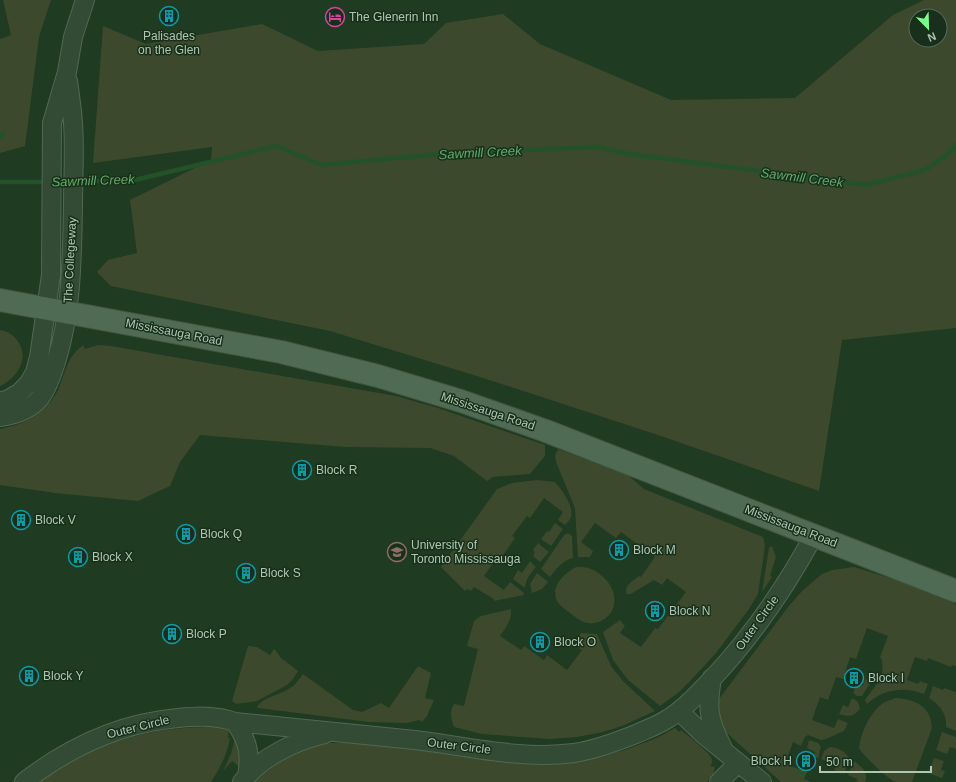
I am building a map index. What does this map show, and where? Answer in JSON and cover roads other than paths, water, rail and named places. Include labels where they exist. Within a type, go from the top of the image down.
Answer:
[{"type":"main road","name":"Mississauga Road","points":[[0,300],[280,352],[378,376],[462,401],[546,430],[956,591]]},
{"type":"street","name":"The Collegeway","points":[[0,417],[13,416],[26,409],[39,399],[47,387],[58,355],[57,311],[51,275],[52,123],[67,72],[73,37],[85,0]]},
{"type":"street","name":"The Collegeway","points":[[0,401],[7,400],[19,393],[29,383],[35,372],[39,357],[71,278],[73,231],[73,123],[67,72]]},
{"type":"street","name":"Outer Circle","points":[[24,782],[58,757],[82,744],[118,730],[166,719],[190,717],[222,718],[235,722],[516,753],[557,754],[574,753],[593,749],[625,738],[670,718],[695,697],[747,638],[787,581],[814,535]]},
{"type":"street","points":[[712,678],[708,699],[708,711],[711,723],[723,750]]},
{"type":"street","points":[[679,711],[704,735],[762,782]]},
{"type":"street","points":[[235,722],[246,740],[248,752],[249,762],[244,779]]},
{"type":"street","points":[[244,779],[270,757],[286,748],[313,736],[333,732]]},
{"type":"street","points":[[719,782],[738,762]]},
{"type":"waterway","points":[[0,138],[3,134]]},
{"type":"waterway","name":"Sawmill Creek","points":[[78,181],[131,181],[276,146],[322,165],[450,153],[598,147],[629,154],[866,185],[925,170],[948,154],[956,145]]},
{"type":"waterway","name":"Sawmill Creek","points":[[0,182],[48,182]]},
{"type":"place","name":"Palisades on the Glen","points":[[169,16]]},
{"type":"place","name":"The Glenerin Inn","points":[[335,17]]},
{"type":"place","name":"Block R","points":[[302,470]]},
{"type":"place","name":"Block V","points":[[21,520]]},
{"type":"place","name":"Block Q","points":[[186,534]]},
{"type":"place","name":"Block M","points":[[619,550]]},
{"type":"place","name":"University of Toronto Mississauga","points":[[397,552]]},
{"type":"place","name":"Block X","points":[[78,557]]},
{"type":"place","name":"Block S","points":[[246,573]]},
{"type":"place","name":"Block N","points":[[655,611]]},
{"type":"place","name":"Block P","points":[[172,634]]},
{"type":"place","name":"Block O","points":[[540,642]]},
{"type":"place","name":"Block Y","points":[[29,676]]},
{"type":"place","name":"Block I","points":[[854,678]]},
{"type":"place","name":"Block H","points":[[806,761]]}]
